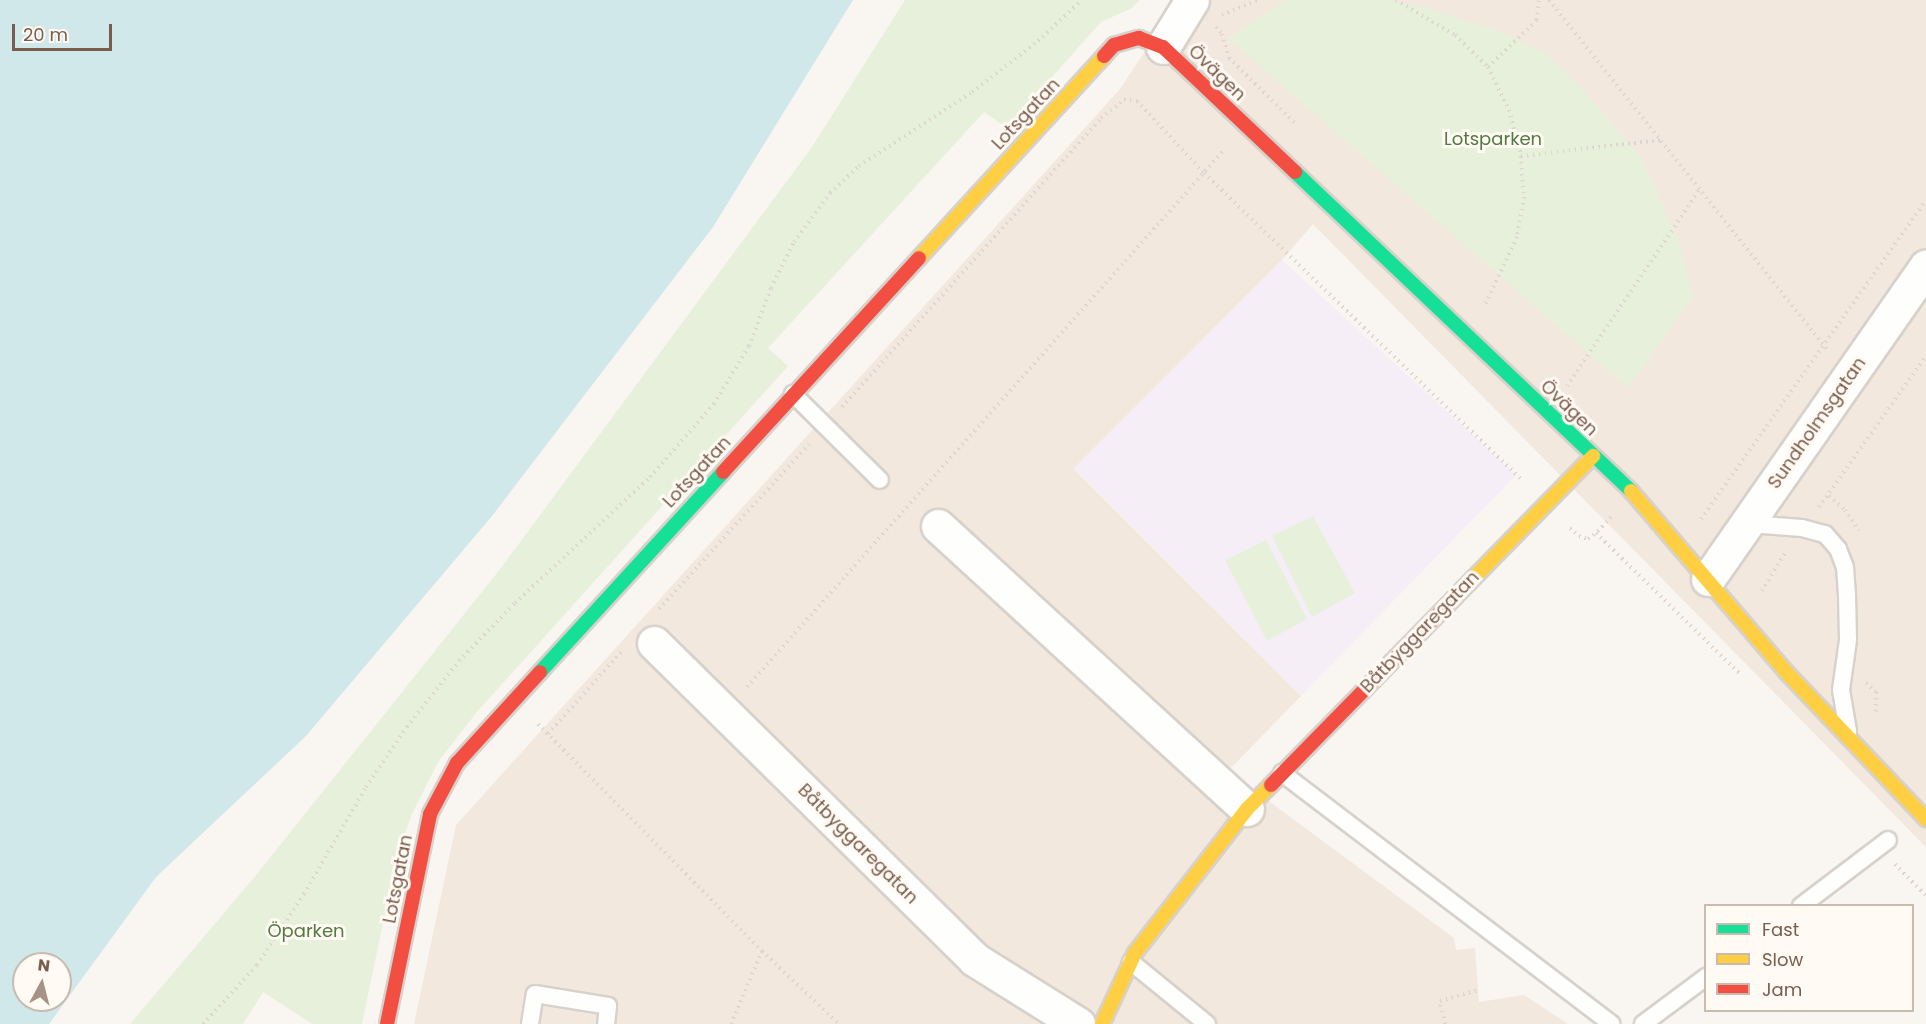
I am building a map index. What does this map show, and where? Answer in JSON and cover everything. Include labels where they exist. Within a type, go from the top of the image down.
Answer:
[{"type":"street","points":[[1163,47],[1192,0]]},
{"type":"street","name":"Lotsgatan","points":[[387,1024],[430,814],[458,763],[516,701],[607,596],[1114,45],[1139,38],[1163,47]]},
{"type":"street","name":"Övägen","points":[[1163,47],[1637,497],[1787,672],[1924,812]]},
{"type":"street","name":"Sundholmsgatan","points":[[1708,579],[1749,524],[1926,266]]},
{"type":"street","name":"Båtbyggaregatan","points":[[1102,1024],[1131,962],[1196,872],[1247,809],[1593,456]]},
{"type":"street","points":[[939,526],[1247,809]]},
{"type":"street","name":"Båtbyggaregatan","points":[[645,634],[974,959],[1078,1024]]},
{"type":"lane","points":[[793,394],[880,480]]},
{"type":"lane","points":[[1749,524],[1802,528],[1826,534],[1838,549],[1845,567],[1848,640],[1841,690],[1849,737]]},
{"type":"lane","points":[[1282,772],[1611,1024]]},
{"type":"lane","points":[[1804,904],[1888,840]]},
{"type":"lane","points":[[1131,962],[1207,1024]]},
{"type":"lane","points":[[1643,1024],[1704,978]]},
{"type":"lane","points":[[530,1024],[535,994],[608,1006],[606,1024]]},
{"type":"path","points":[[203,1024],[257,965],[304,894],[366,787],[407,727],[459,661],[515,603],[650,477],[714,404],[749,346],[771,288],[794,242],[830,193],[859,166],[972,92],[1038,41],[1082,0]]},
{"type":"path","points":[[1221,16],[1258,0]]},
{"type":"path","points":[[1396,0],[1455,35],[1488,67],[1509,110],[1521,156],[1524,197],[1517,237],[1482,311]]},
{"type":"path","points":[[1488,67],[1537,20],[1539,0]]},
{"type":"path","points":[[1549,0],[1849,376]]},
{"type":"path","points":[[548,734],[645,634],[745,511],[825,426],[1101,118],[1124,100],[1137,101],[1204,173],[1406,366],[1545,505],[1579,536],[1588,539],[1596,532]]},
{"type":"path","points":[[725,712],[1246,126]]},
{"type":"path","points":[[1521,156],[1661,140]]},
{"type":"path","points":[[1565,389],[1700,189]]},
{"type":"path","points":[[1701,519],[1926,200]]},
{"type":"path","points":[[1756,599],[1802,528],[1829,496],[1926,356]]},
{"type":"path","points":[[880,480],[909,505],[939,526]]},
{"type":"path","points":[[1862,678],[1876,692],[1875,717]]},
{"type":"path","points":[[516,701],[762,951],[839,1024]]},
{"type":"path","points":[[731,1024],[762,951]]},
{"type":"path","points":[[1445,1024],[1440,1001],[1478,990]]},
{"type":"shaded area","points":[[1179,0],[1926,0],[1926,847],[1313,224],[1282,260],[1074,469],[1301,696],[1228,771],[1454,938],[1456,950],[1475,948],[1479,1002],[1524,995],[1568,1024],[414,1024],[456,825],[1120,89]]},
{"type":"shaded area","points":[[1282,260],[1516,475],[1301,696],[1074,468]]},
{"type":"green space","name":"Öparken","points":[[905,0],[1140,0],[1132,8],[1101,22],[1007,128],[984,112],[768,348],[788,366],[476,713],[438,762],[411,816],[396,860],[362,1024],[312,1024],[263,992],[243,1024],[130,1024],[257,874],[501,568],[812,147]]},
{"type":"green space","name":"Lotsparken","points":[[1285,0],[1390,0],[1426,8],[1498,31],[1546,53],[1583,89],[1642,159],[1678,239],[1693,297],[1628,388],[1228,38]]},
{"type":"green space","points":[[1313,516],[1355,593],[1312,617],[1272,536]]},
{"type":"green space","points":[[1266,540],[1307,619],[1267,641],[1225,560]]},
{"type":"water","points":[[0,0],[853,0],[713,227],[492,516],[306,736],[156,877],[72,992],[72,952],[12,952],[12,1012],[58,1012],[49,1024],[0,1024]]},
{"type":"traffic: fast","points":[[1295,172],[1631,491]]},
{"type":"traffic: fast","points":[[540,672],[723,472]]},
{"type":"traffic: slow","points":[[919,258],[1104,56]]},
{"type":"traffic: slow","points":[[1454,598],[1593,456]]},
{"type":"traffic: slow","points":[[1631,491],[1787,673],[1926,819]]},
{"type":"traffic: slow","points":[[1102,1024],[1135,953],[1247,809],[1271,785]]},
{"type":"traffic: jam","points":[[1104,56],[1114,45],[1139,38],[1163,47],[1295,172]]},
{"type":"traffic: jam","points":[[723,472],[919,258]]},
{"type":"traffic: jam","points":[[1271,785],[1454,598]]},
{"type":"traffic: jam","points":[[387,1024],[430,814],[457,763],[540,672]]}]
